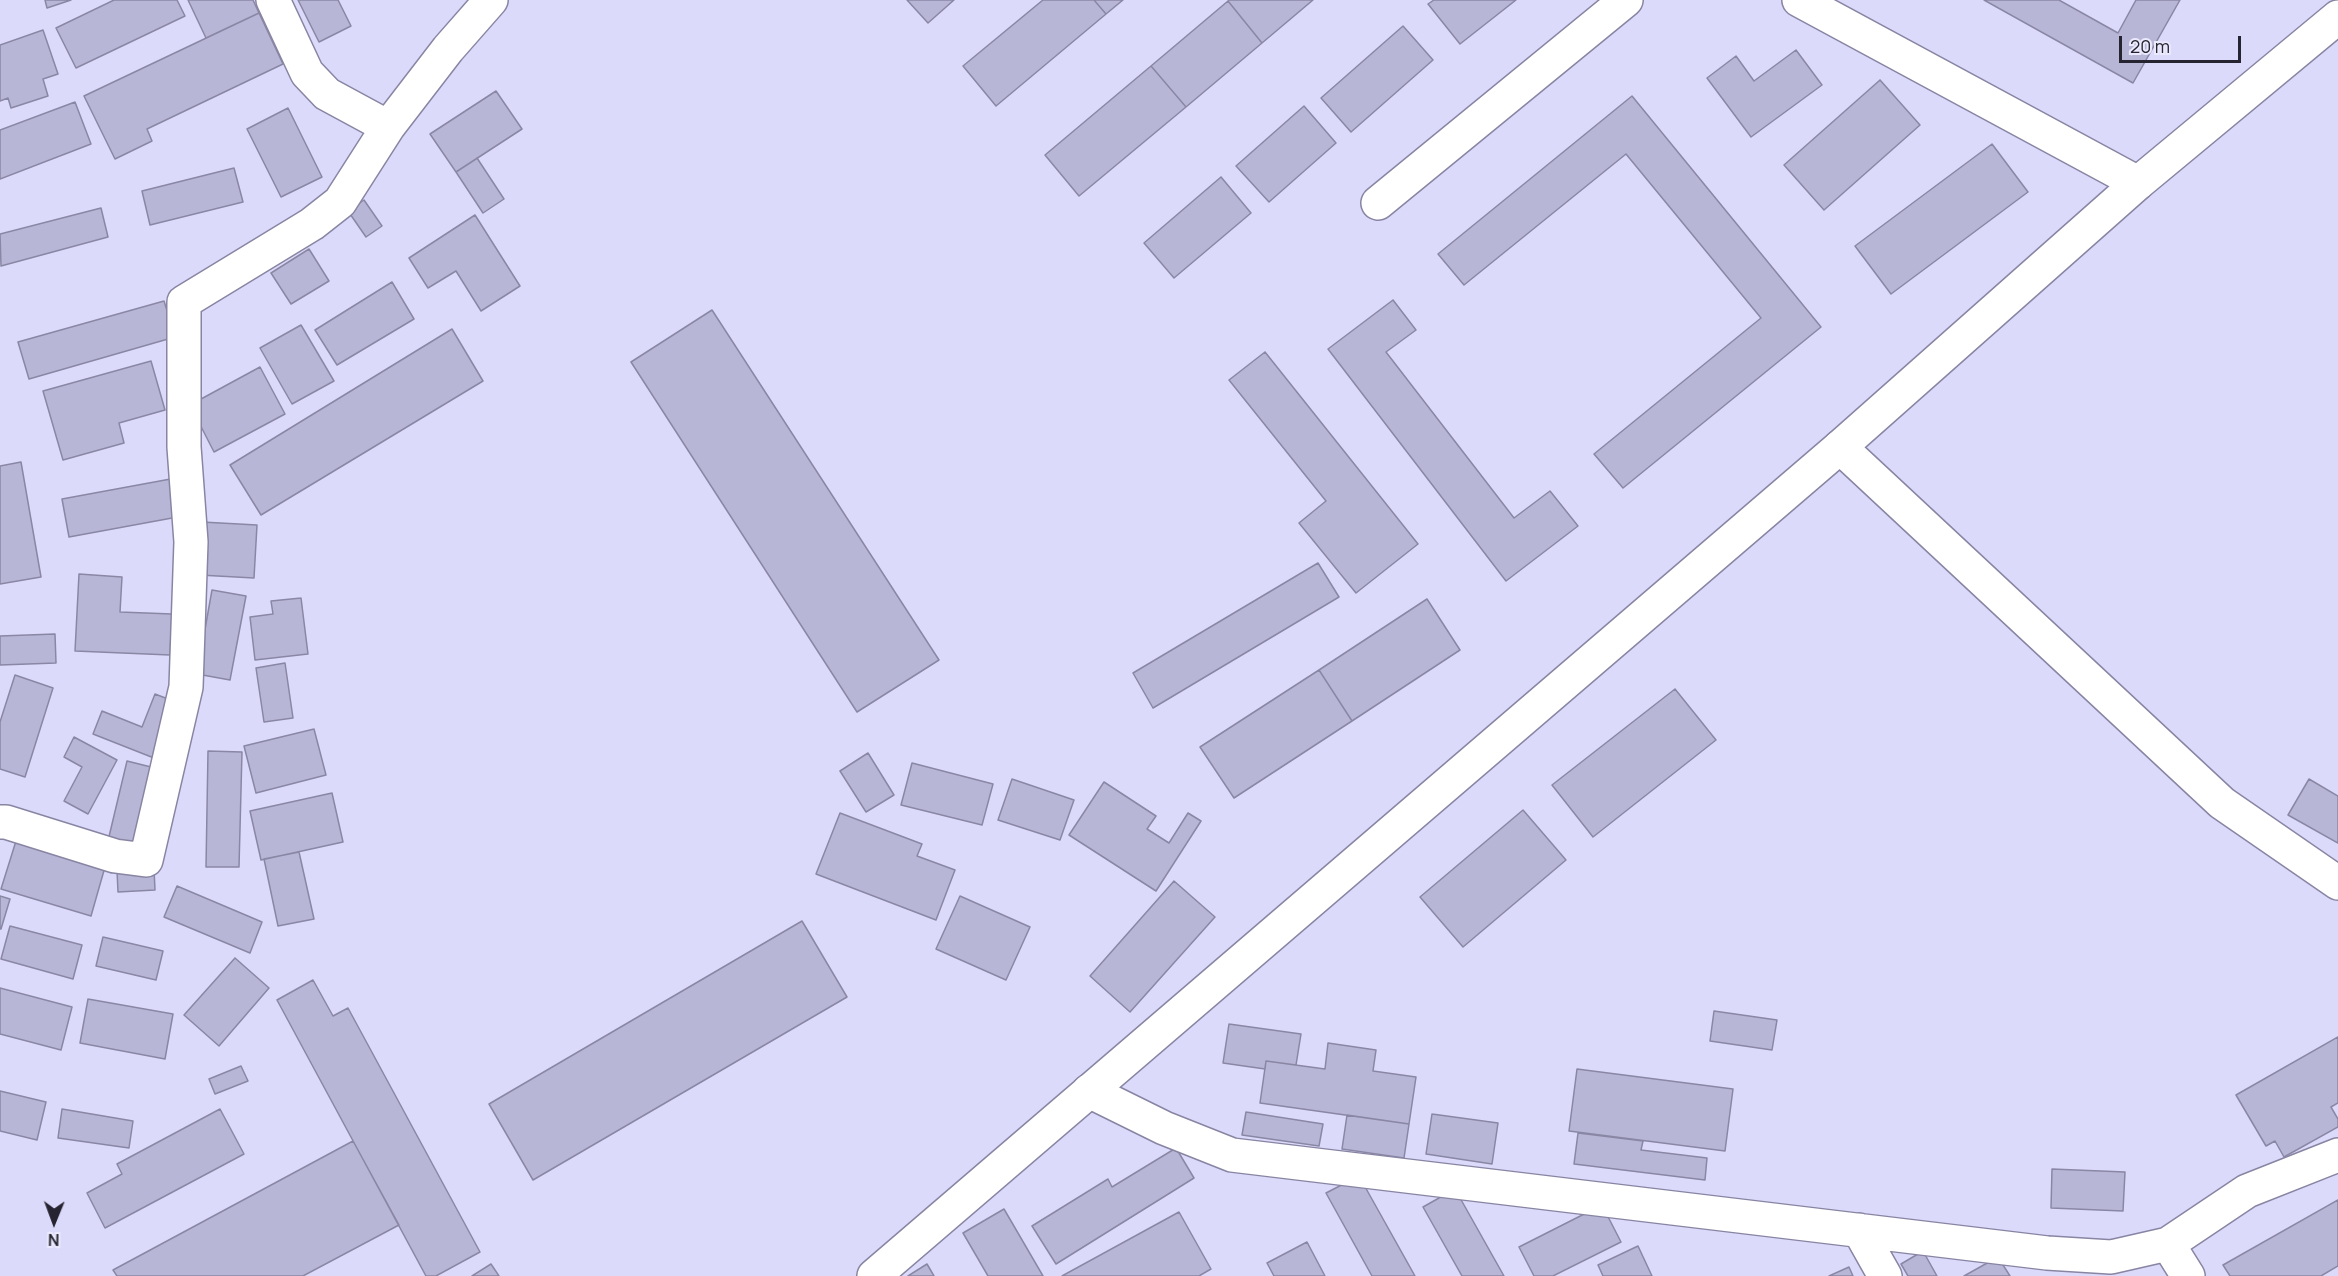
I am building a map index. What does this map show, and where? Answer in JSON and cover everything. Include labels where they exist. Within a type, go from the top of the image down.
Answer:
[{"type":"street","points":[[273,0],[307,72],[327,94],[388,127]]},
{"type":"street","points":[[0,822],[115,856],[146,860],[186,687],[191,542],[184,447],[184,302],[312,224],[340,202],[388,127],[448,49],[491,0]]},
{"type":"street","points":[[1378,203],[1626,0]]},
{"type":"street","points":[[1799,0],[2138,183]]},
{"type":"street","points":[[874,1276],[1840,447],[2138,183],[2338,16]]},
{"type":"street","points":[[1840,447],[2222,803],[2338,883]]},
{"type":"street","points":[[1089,1090],[1164,1128],[1232,1155],[2047,1253],[2111,1257],[2168,1244],[2247,1191],[2338,1155]]},
{"type":"street","points":[[1859,1230],[1885,1276]]},
{"type":"street","points":[[2168,1244],[2188,1276]]},
{"type":"building","points":[[45,0],[71,0],[47,8]]},
{"type":"building","points":[[114,0],[177,0],[185,16],[76,68],[56,28]]},
{"type":"building","points":[[188,0],[253,0],[259,13],[206,38]]},
{"type":"building","points":[[298,0],[338,0],[351,26],[319,42]]},
{"type":"building","points":[[907,0],[954,0],[928,23]]},
{"type":"building","points":[[1043,0],[1094,0],[1106,14],[996,106],[963,66]]},
{"type":"building","points":[[1094,0],[1123,0],[1106,14]]},
{"type":"building","points":[[1229,0],[1313,0],[1262,43]]},
{"type":"building","points":[[1434,0],[1516,0],[1460,44],[1428,4]]},
{"type":"building","points":[[1984,0],[2059,0],[2118,33],[2136,0],[2180,0],[2133,83]]},
{"type":"building","points":[[1228,1],[1262,43],[1186,107],[1151,66]]},
{"type":"building","points":[[259,13],[283,64],[147,129],[152,141],[115,159],[84,96]]},
{"type":"building","points":[[1403,26],[1433,60],[1351,132],[1321,98]]},
{"type":"building","points":[[43,30],[58,74],[43,79],[48,96],[11,108],[8,98],[0,101],[0,45]]},
{"type":"building","points":[[1796,50],[1822,85],[1751,137],[1707,78],[1736,56],[1754,81]]},
{"type":"building","points":[[1151,66],[1186,107],[1079,196],[1045,155]]},
{"type":"building","points":[[1880,80],[1920,125],[1824,210],[1784,165]]},
{"type":"building","points":[[496,91],[522,129],[456,172],[430,134]]},
{"type":"building","points":[[1632,96],[1821,327],[1623,488],[1594,454],[1761,318],[1626,154],[1464,285],[1438,254]]},
{"type":"building","points":[[75,102],[91,144],[0,179],[0,130]]},
{"type":"building","points":[[1304,106],[1336,143],[1269,202],[1236,166]]},
{"type":"building","points":[[288,108],[322,177],[281,197],[247,129]]},
{"type":"building","points":[[1992,144],[2028,192],[1891,294],[1855,246]]},
{"type":"building","points":[[477,158],[504,199],[483,213],[456,172]]},
{"type":"building","points":[[234,168],[243,202],[150,225],[142,191]]},
{"type":"building","points":[[1221,177],[1251,213],[1174,278],[1144,243]]},
{"type":"building","points":[[364,200],[382,226],[366,237],[348,211]]},
{"type":"building","points":[[101,208],[108,237],[1,266],[0,234]]},
{"type":"building","points":[[475,215],[520,286],[481,311],[456,271],[428,288],[409,258]]},
{"type":"building","points":[[309,249],[329,281],[291,304],[271,273]]},
{"type":"building","points":[[392,282],[414,319],[337,365],[315,330]]},
{"type":"building","points":[[1393,300],[1416,330],[1386,352],[1514,518],[1550,491],[1578,526],[1506,581],[1328,349]]},
{"type":"building","points":[[164,301],[175,337],[29,379],[18,342]]},
{"type":"building","points":[[712,310],[939,660],[857,712],[631,362]]},
{"type":"building","points":[[301,325],[334,381],[292,404],[260,348]]},
{"type":"building","points":[[452,329],[483,381],[261,515],[230,465]]},
{"type":"building","points":[[1265,352],[1418,544],[1356,593],[1299,523],[1326,501],[1229,380]]},
{"type":"building","points":[[151,361],[165,410],[119,423],[124,443],[63,460],[43,391]]},
{"type":"building","points":[[260,367],[285,414],[214,452],[190,405]]},
{"type":"building","points":[[21,462],[41,577],[0,584],[0,466]]},
{"type":"building","points":[[176,478],[183,516],[69,537],[62,499]]},
{"type":"building","points":[[202,522],[257,525],[254,578],[199,575]]},
{"type":"building","points":[[1318,563],[1339,597],[1153,708],[1133,673]]},
{"type":"building","points":[[79,574],[122,577],[120,612],[172,614],[170,655],[75,651]]},
{"type":"building","points":[[212,590],[246,596],[230,680],[197,674]]},
{"type":"building","points":[[301,598],[308,654],[255,660],[250,617],[273,614],[271,601]]},
{"type":"building","points":[[1427,599],[1460,650],[1352,721],[1319,670]]},
{"type":"building","points":[[55,634],[56,663],[0,665],[0,636]]},
{"type":"building","points":[[285,663],[293,718],[264,722],[256,668]]},
{"type":"building","points":[[1319,670],[1352,721],[1234,798],[1200,747]]},
{"type":"building","points":[[15,675],[53,688],[25,777],[0,769],[0,722]]},
{"type":"building","points":[[1675,689],[1716,740],[1593,837],[1552,785]]},
{"type":"building","points":[[155,694],[181,704],[159,760],[93,734],[102,711],[142,727]]},
{"type":"building","points":[[314,729],[326,775],[256,793],[244,746]]},
{"type":"building","points":[[74,737],[117,760],[88,814],[64,801],[82,767],[64,757]]},
{"type":"building","points":[[208,751],[242,752],[239,867],[206,867]]},
{"type":"building","points":[[868,753],[894,795],[866,812],[840,771]]},
{"type":"building","points":[[127,761],[159,769],[139,853],[107,845]]},
{"type":"building","points":[[912,763],[993,784],[982,825],[901,805]]},
{"type":"building","points":[[1012,779],[1074,800],[1060,840],[998,820]]},
{"type":"building","points":[[2309,779],[2338,796],[2338,843],[2288,815]]},
{"type":"building","points":[[1104,782],[1156,816],[1147,829],[1169,843],[1188,813],[1201,821],[1156,891],[1069,835]]},
{"type":"building","points":[[332,793],[343,842],[261,860],[250,811]]},
{"type":"building","points":[[1523,810],[1566,860],[1463,947],[1420,897]]},
{"type":"building","points":[[840,813],[922,844],[917,856],[955,870],[936,920],[816,874]]},
{"type":"building","points":[[16,841],[105,867],[91,916],[1,889]]},
{"type":"building","points":[[299,852],[314,919],[278,926],[264,859]]},
{"type":"building","points":[[154,869],[155,890],[118,892],[117,871]]},
{"type":"building","points":[[1174,881],[1215,917],[1130,1012],[1090,976]]},
{"type":"building","points":[[177,886],[262,922],[250,953],[164,917]]},
{"type":"building","points":[[0,896],[10,899],[1,929],[0,929]]},
{"type":"building","points":[[960,896],[1030,927],[1006,980],[936,949]]},
{"type":"building","points":[[802,921],[847,997],[533,1180],[489,1104]]},
{"type":"building","points":[[10,926],[82,945],[73,979],[1,959]]},
{"type":"building","points":[[103,937],[163,951],[156,980],[96,966]]},
{"type":"building","points":[[235,958],[269,988],[219,1046],[184,1015]]},
{"type":"building","points":[[313,980],[333,1016],[348,1008],[480,1252],[436,1276],[426,1276],[277,1000]]},
{"type":"building","points":[[0,988],[72,1007],[61,1050],[0,1034]]},
{"type":"building","points":[[88,999],[173,1014],[165,1059],[80,1043]]},
{"type":"building","points":[[1714,1011],[1777,1020],[1772,1050],[1710,1041]]},
{"type":"building","points":[[1229,1024],[1301,1034],[1296,1065],[1266,1061],[1265,1069],[1223,1063]]},
{"type":"building","points":[[2338,1037],[2338,1103],[2331,1107],[2338,1119],[2338,1127],[2284,1157],[2275,1141],[2266,1146],[2236,1095]]},
{"type":"building","points":[[1328,1043],[1376,1050],[1373,1071],[1416,1077],[1409,1124],[1260,1103],[1266,1061],[1325,1069]]},
{"type":"building","points":[[241,1066],[248,1081],[215,1094],[209,1079]]},
{"type":"building","points":[[1577,1069],[1733,1089],[1725,1151],[1569,1131]]},
{"type":"building","points":[[0,1091],[46,1102],[37,1140],[0,1131]]},
{"type":"building","points":[[62,1109],[133,1121],[129,1148],[58,1138]]},
{"type":"building","points":[[220,1109],[244,1154],[105,1228],[87,1193],[122,1174],[117,1164]]},
{"type":"building","points":[[1246,1112],[1323,1124],[1319,1146],[1242,1135]]},
{"type":"building","points":[[1432,1114],[1498,1123],[1492,1164],[1426,1154]]},
{"type":"building","points":[[1347,1115],[1409,1124],[1404,1158],[1342,1149]]},
{"type":"building","points":[[1578,1133],[1643,1141],[1641,1150],[1707,1158],[1705,1180],[1574,1164]]},
{"type":"building","points":[[353,1141],[399,1225],[303,1276],[117,1276],[113,1270]]},
{"type":"building","points":[[1176,1148],[1194,1178],[1056,1264],[1032,1226],[1108,1179],[1112,1187]]},
{"type":"building","points":[[2052,1169],[2125,1172],[2123,1211],[2051,1208]]},
{"type":"building","points":[[1359,1176],[1415,1276],[1372,1276],[1326,1193]]},
{"type":"building","points":[[1455,1189],[1504,1276],[1462,1276],[1423,1207]]},
{"type":"building","points":[[2338,1200],[2338,1266],[2321,1276],[2230,1276],[2223,1265]]},
{"type":"building","points":[[1602,1205],[1621,1242],[1553,1276],[1534,1276],[1519,1247]]},
{"type":"building","points":[[1004,1209],[1043,1276],[988,1276],[963,1233]]},
{"type":"building","points":[[1179,1212],[1211,1269],[1199,1276],[1062,1276]]},
{"type":"building","points":[[1307,1242],[1325,1276],[1274,1276],[1267,1263]]},
{"type":"building","points":[[1638,1246],[1652,1276],[1603,1276],[1598,1265]]},
{"type":"building","points":[[1923,1251],[1937,1276],[1908,1276],[1901,1264]]},
{"type":"building","points":[[1998,1257],[2010,1276],[1964,1276]]},
{"type":"building","points":[[491,1264],[499,1276],[472,1276]]},
{"type":"building","points":[[927,1264],[934,1276],[908,1276]]},
{"type":"building","points":[[1849,1267],[1853,1276],[1829,1276]]}]
